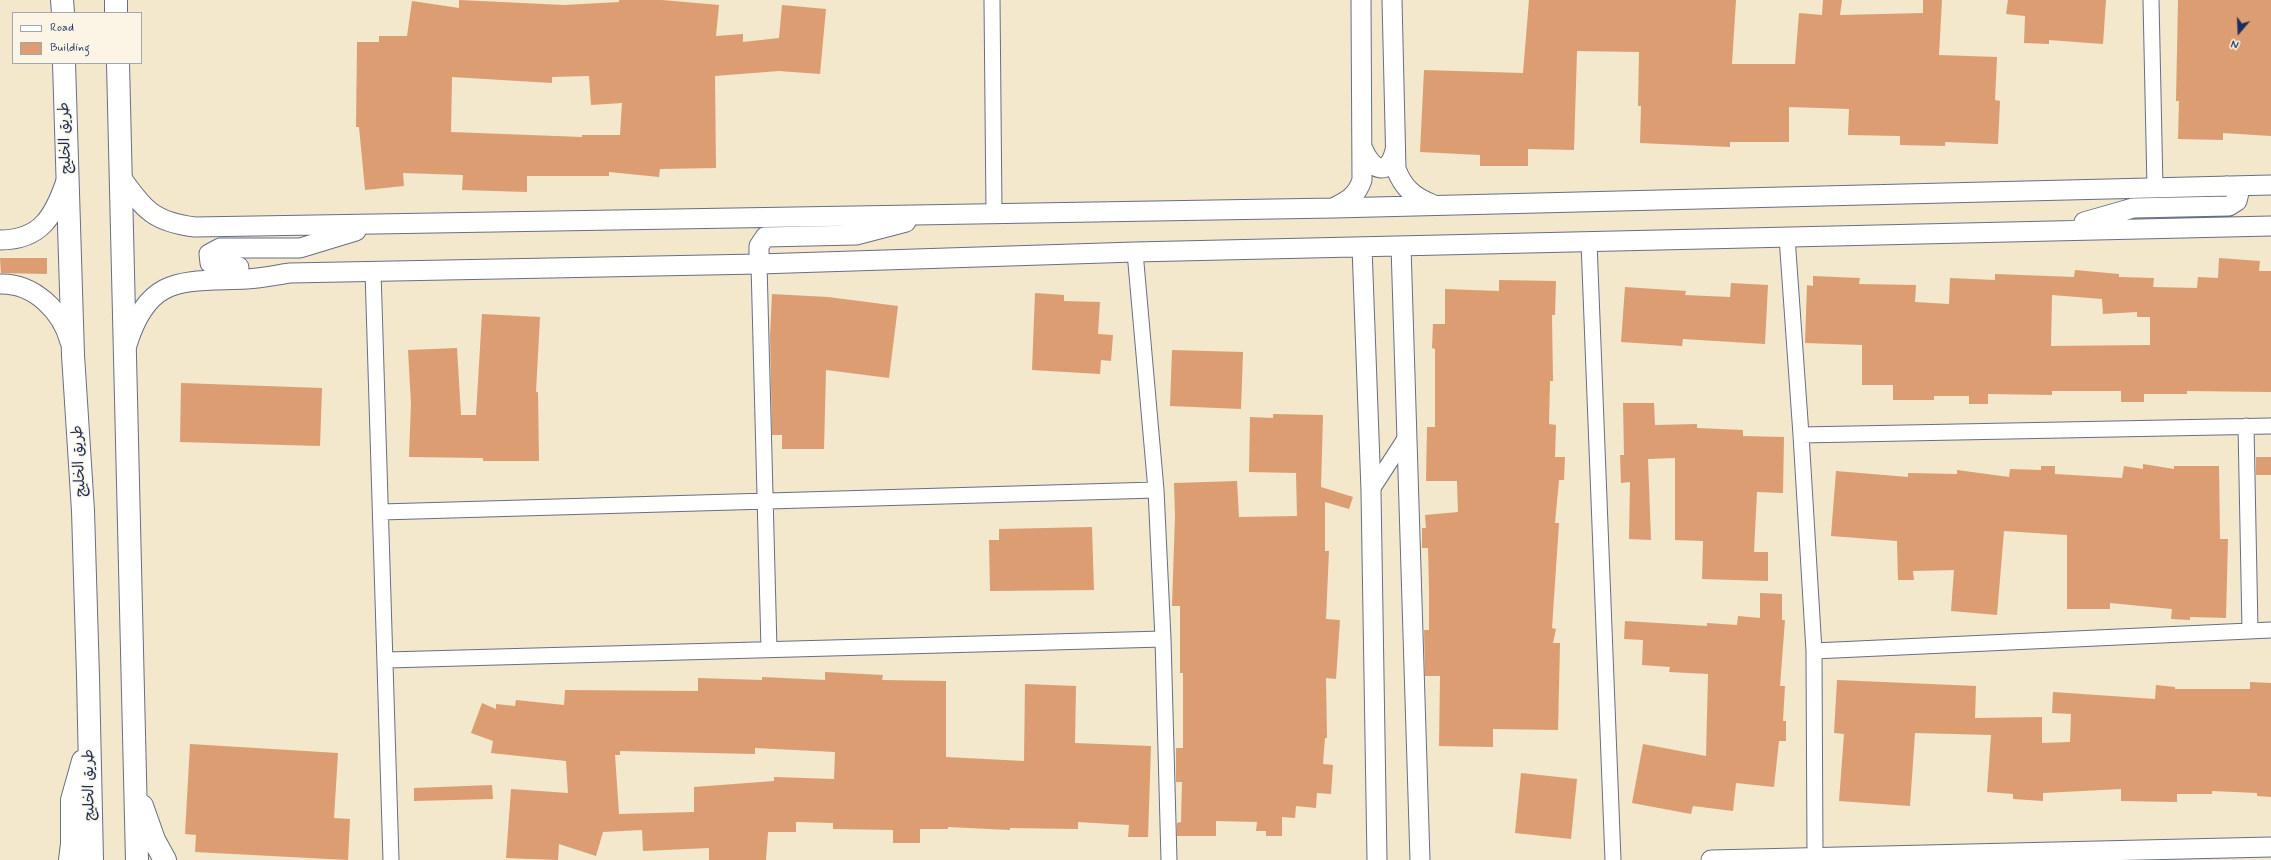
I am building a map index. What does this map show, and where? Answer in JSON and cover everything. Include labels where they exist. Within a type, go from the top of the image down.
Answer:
[{"type":"main road","points":[[62,0],[63,12]]},
{"type":"main road","points":[[116,0],[116,12]]},
{"type":"main road","name":"طريق الخليج","points":[[64,64],[73,355],[83,510],[92,860]]},
{"type":"main road","points":[[118,64],[137,860]]},
{"type":"main road","points":[[70,860],[72,844],[72,800],[90,738]]},
{"type":"main road","points":[[135,788],[154,840],[165,860]]},
{"type":"street","points":[[992,0],[994,213]]},
{"type":"street","points":[[1334,208],[1351,199],[1359,190],[1362,180],[1361,0]]},
{"type":"street","points":[[1392,0],[1396,169],[1400,181],[1410,192],[1420,200],[1433,205]]},
{"type":"street","points":[[2151,0],[2155,188]]},
{"type":"street","points":[[1363,149],[1367,160],[1373,166],[1380,169],[1388,167],[1393,160],[1395,150]]},
{"type":"street","points":[[0,240],[26,237],[40,228],[50,217],[59,201],[68,176]]},
{"type":"street","points":[[121,177],[138,202],[153,215],[173,224],[196,227],[1334,208],[2271,185]]},
{"type":"street","points":[[2060,229],[2133,208],[2228,206],[2237,201],[2239,193],[2234,188],[2226,186]]},
{"type":"street","points":[[769,649],[764,501],[759,246],[765,237],[856,234],[936,214]]},
{"type":"street","points":[[290,273],[253,267],[214,266],[210,263],[209,254],[220,248],[300,248],[379,224]]},
{"type":"street","points":[[124,354],[133,326],[141,309],[156,294],[177,284],[196,280],[249,279],[290,273],[759,264],[1135,252],[1588,242],[2060,229],[2271,226]]},
{"type":"street","points":[[1787,237],[1814,651],[1815,858]]},
{"type":"street","points":[[1588,242],[1613,860]]},
{"type":"street","points":[[1401,246],[1420,860]]},
{"type":"street","points":[[1362,247],[1371,491],[1377,860]]},
{"type":"street","points":[[1135,252],[1156,490],[1163,639],[1170,860]]},
{"type":"street","points":[[374,271],[392,860]]},
{"type":"street","points":[[0,284],[17,286],[36,294],[48,304],[59,315],[67,331],[73,355]]},
{"type":"street","points":[[2246,426],[2250,630]]},
{"type":"street","points":[[1801,435],[2271,426]]},
{"type":"street","points":[[1371,491],[1408,434]]},
{"type":"street","points":[[381,512],[1156,490]]},
{"type":"street","points":[[1814,651],[2271,630]]},
{"type":"street","points":[[387,660],[1163,639]]},
{"type":"street","points":[[1711,860],[2271,848]]},
{"type":"building","points":[[459,0],[564,5],[619,2],[619,0],[662,0],[719,5],[716,36],[743,34],[743,42],[779,38],[782,5],[826,9],[820,74],[779,71],[715,76],[716,168],[660,169],[659,177],[609,172],[609,176],[527,176],[527,192],[462,190],[463,175],[403,173],[404,186],[365,190],[359,127],[356,127],[357,42],[379,42],[379,36],[407,36],[412,1],[459,8]],"holes":[[[589,76],[591,105],[622,103],[620,135],[582,135],[582,137],[451,132],[452,77],[552,83],[552,77]]]},
{"type":"building","points":[[1529,0],[1736,0],[1732,64],[1795,64],[1799,13],[1822,15],[1823,0],[1842,0],[1840,15],[1923,13],[1923,0],[1942,0],[1939,55],[1997,57],[1995,100],[2000,101],[1998,144],[1945,142],[1945,146],[1900,145],[1900,136],[1848,135],[1849,109],[1789,107],[1789,142],[1730,142],[1730,147],[1640,143],[1641,106],[1638,106],[1639,52],[1577,51],[1574,150],[1528,149],[1528,166],[1480,166],[1480,155],[1420,152],[1424,70],[1523,73]]},
{"type":"building","points":[[2008,0],[2106,0],[2103,44],[2049,40],[2049,44],[2024,43],[2025,16],[2006,14]]},
{"type":"building","points":[[2178,0],[2271,0],[2271,136],[2223,133],[2223,140],[2178,139],[2179,101],[2176,101]]},
{"type":"building","points":[[0,258],[47,258],[47,274],[1,273]]},
{"type":"building","points":[[2219,258],[2260,261],[2259,271],[2271,271],[2271,392],[2187,391],[2187,394],[2144,394],[2144,402],[2121,402],[2121,391],[2052,391],[2052,395],[1988,394],[1988,404],[1969,404],[1969,396],[1934,396],[1934,400],[1893,400],[1893,385],[1862,385],[1862,345],[1805,343],[1807,285],[1813,286],[1813,276],[1860,278],[1859,284],[1916,285],[1915,302],[1949,304],[1950,278],[1995,280],[1995,274],[2074,277],[2075,270],[2119,274],[2119,277],[2154,278],[2153,287],[2197,288],[2198,277],[2218,278]],"holes":[[[2052,295],[2102,299],[2103,314],[2137,312],[2137,317],[2150,317],[2150,345],[2051,346]]]},
{"type":"building","points":[[1499,280],[1556,281],[1555,315],[1552,315],[1553,381],[1550,381],[1549,424],[1556,425],[1555,457],[1565,457],[1564,480],[1559,480],[1555,523],[1559,523],[1552,628],[1556,629],[1553,643],[1560,643],[1558,730],[1493,729],[1493,747],[1439,746],[1440,676],[1425,676],[1424,630],[1429,630],[1429,590],[1428,548],[1422,548],[1422,528],[1426,528],[1425,515],[1458,512],[1457,481],[1426,481],[1427,427],[1435,427],[1435,349],[1432,348],[1433,324],[1445,324],[1445,289],[1499,291]]},
{"type":"building","points":[[1731,283],[1768,285],[1765,344],[1683,339],[1682,346],[1621,342],[1625,287],[1686,291],[1685,295],[1730,297]]},
{"type":"building","points":[[1035,293],[1064,295],[1064,301],[1100,302],[1098,334],[1113,335],[1111,361],[1101,360],[1100,374],[1032,370]]},
{"type":"building","points":[[772,294],[828,297],[898,306],[889,378],[826,370],[824,449],[782,449],[782,435],[772,435],[770,335]]},
{"type":"building","points":[[482,314],[540,317],[536,392],[538,392],[539,461],[483,461],[483,458],[409,457],[411,403],[408,350],[457,348],[461,415],[476,415]]},
{"type":"building","points":[[1172,350],[1243,352],[1241,409],[1170,406]]},
{"type":"building","points":[[181,383],[322,388],[320,446],[180,442]]},
{"type":"building","points":[[1623,403],[1654,403],[1655,425],[1697,424],[1697,428],[1743,430],[1743,436],[1784,437],[1783,493],[1757,492],[1754,552],[1768,552],[1768,581],[1702,579],[1703,541],[1675,540],[1675,458],[1648,459],[1651,540],[1629,539],[1630,482],[1621,483],[1620,455],[1624,455]]},
{"type":"building","points":[[1273,414],[1323,415],[1321,487],[1353,497],[1349,509],[1325,502],[1325,551],[1329,551],[1326,619],[1340,620],[1336,679],[1326,678],[1327,738],[1325,738],[1323,764],[1333,765],[1331,794],[1317,793],[1316,808],[1296,806],[1295,818],[1282,817],[1282,836],[1266,836],[1266,831],[1256,831],[1257,822],[1216,821],[1216,836],[1177,836],[1177,823],[1181,822],[1182,782],[1176,782],[1176,748],[1183,748],[1183,673],[1180,673],[1180,606],[1172,606],[1175,516],[1174,483],[1237,481],[1239,517],[1297,516],[1296,473],[1249,472],[1250,417],[1273,418]]},
{"type":"building","points":[[2256,457],[2271,457],[2271,475],[2256,475]]},
{"type":"building","points":[[2143,464],[2174,469],[2174,466],[2219,466],[2220,539],[2228,539],[2226,618],[2190,617],[2190,620],[2171,619],[2172,609],[2110,603],[2110,609],[2067,609],[2067,535],[2004,531],[1997,615],[1951,611],[1954,570],[1913,571],[1914,580],[1898,580],[1897,541],[1831,536],[1836,471],[1908,477],[1908,473],[1957,474],[1957,470],[2009,477],[2010,469],[2041,470],[2041,466],[2055,466],[2055,474],[2122,478],[2124,466],[2143,469]]},
{"type":"building","points":[[1092,527],[1094,590],[990,591],[989,540],[999,540],[999,529]]},
{"type":"building","points":[[1760,593],[1782,594],[1782,620],[1785,620],[1780,686],[1785,686],[1783,721],[1786,721],[1786,741],[1779,741],[1774,787],[1736,783],[1733,811],[1693,806],[1691,814],[1632,803],[1643,744],[1706,756],[1708,674],[1669,672],[1670,667],[1642,665],[1643,640],[1624,639],[1625,621],[1707,626],[1707,623],[1737,625],[1738,616],[1760,618]]},
{"type":"building","points":[[825,672],[883,675],[882,680],[946,681],[946,757],[1024,761],[1025,684],[1076,686],[1075,743],[1151,746],[1148,837],[1128,837],[1129,825],[1078,822],[1078,829],[1010,828],[1010,830],[948,827],[948,829],[920,829],[920,843],[893,843],[893,830],[833,829],[833,823],[796,822],[796,832],[768,832],[766,860],[709,860],[709,848],[643,851],[642,830],[603,832],[596,856],[559,844],[558,860],[506,858],[511,789],[568,793],[566,761],[491,753],[493,741],[471,733],[482,703],[496,709],[496,704],[515,706],[516,700],[564,705],[565,690],[698,691],[698,678],[762,680],[762,677],[825,680]],"holes":[[[755,748],[835,752],[834,779],[774,777],[774,781],[694,787],[694,812],[619,814],[615,755],[620,755],[620,751],[755,754]]]},
{"type":"building","points":[[1837,680],[1976,686],[1975,718],[2042,717],[2042,743],[2070,742],[2071,714],[2052,713],[2053,692],[2155,699],[2156,685],[2175,687],[2175,689],[2250,689],[2250,682],[2271,683],[2271,797],[2257,796],[2257,793],[2212,791],[2212,794],[2177,794],[2177,802],[2121,801],[2121,789],[2043,793],[2043,801],[2013,799],[2013,794],[1987,792],[1991,735],[1915,733],[1910,806],[1839,801],[1844,734],[1834,733]]},
{"type":"building","points":[[190,744],[338,753],[334,818],[350,819],[348,860],[195,852],[196,835],[185,834]]},
{"type":"building","points":[[1521,773],[1577,779],[1571,839],[1515,833]]},
{"type":"building","points":[[492,785],[493,799],[414,801],[414,788]]}]
